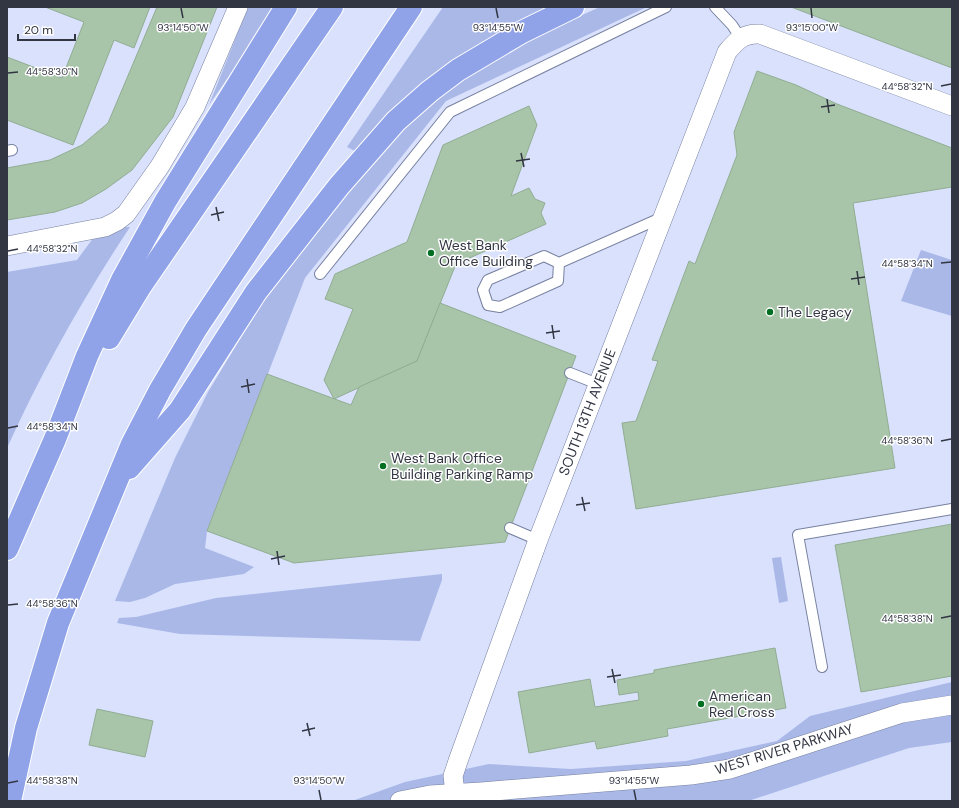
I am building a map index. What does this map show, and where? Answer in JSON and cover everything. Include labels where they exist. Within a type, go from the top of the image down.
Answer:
[{"type":"highway","points":[[7,549],[55,439],[87,356],[122,280],[165,202],[286,7]]},
{"type":"highway","points":[[55,439],[88,374],[140,286],[332,7]]},
{"type":"highway","points":[[10,801],[26,728],[58,623],[132,444],[160,390],[196,329],[411,7]]},
{"type":"highway","points":[[115,484],[180,410],[256,292],[339,186],[396,121],[430,91],[458,70],[522,32],[573,7]]},
{"type":"street","points":[[7,246],[105,227],[117,221],[126,214],[160,166],[195,107],[238,7]]},
{"type":"street","points":[[740,38],[753,33],[760,34],[952,106]]},
{"type":"street","name":"SOUTH 13TH AVENUE","points":[[455,797],[453,776],[538,540],[727,52],[740,38]]},
{"type":"street","name":"WEST RIVER PARKWAY","points":[[400,801],[430,794],[455,797],[683,776],[730,769],[902,713],[952,705]]},
{"type":"lane","points":[[320,274],[450,112],[666,7]]},
{"type":"lane","points":[[715,7],[732,25],[740,38]]},
{"type":"lane","points":[[559,262],[558,281],[500,307],[488,305],[483,290],[488,280],[544,256],[559,262],[663,217]]},
{"type":"lane","points":[[570,373],[598,384]]},
{"type":"lane","points":[[822,666],[798,535],[952,509]]},
{"type":"lane","points":[[510,528],[538,540]]},
{"type":"shaded area","points":[[248,7],[277,7],[209,105]]},
{"type":"shaded area","points":[[443,7],[549,7],[482,42],[448,66],[357,152],[347,147]]},
{"type":"shaded area","points":[[600,7],[647,7],[446,101],[305,278],[207,531],[205,548],[254,567],[244,574],[175,584],[145,598],[130,602],[115,601],[175,458],[208,392],[266,296],[345,190],[434,96],[504,50]]},
{"type":"shaded area","points":[[124,227],[130,227],[64,335],[34,391],[7,448],[7,272],[77,260],[94,237]]},
{"type":"shaded area","points":[[921,250],[952,260],[952,316],[901,301]]},
{"type":"shaded area","points":[[781,557],[788,601],[779,603],[772,558]]},
{"type":"shaded area","points":[[442,574],[442,580],[420,641],[180,634],[117,623],[119,618],[136,617],[216,598]]},
{"type":"shaded area","points":[[952,682],[952,742],[909,748],[748,801],[352,801],[405,782],[489,764],[571,769],[686,761],[777,741],[810,716]]},
{"type":"building","points":[[45,7],[150,7],[134,48],[114,40],[73,145],[7,120],[7,57],[62,78],[84,22]]},
{"type":"building","points":[[157,7],[217,7],[173,117],[132,170],[106,189],[82,203],[55,212],[7,220],[7,168],[50,160],[82,145],[108,123]]},
{"type":"building","points":[[791,7],[952,7],[952,68]]},
{"type":"building","name":"The Legacy","points":[[757,71],[796,85],[837,104],[952,148],[952,187],[853,203],[895,468],[636,509],[622,423],[636,421],[658,361],[652,360],[689,261],[695,264],[737,155],[734,132]]},
{"type":"building","name":"West Bank Office Building","points":[[529,106],[537,125],[511,196],[529,188],[535,199],[545,203],[541,213],[546,224],[456,264],[417,361],[334,399],[324,380],[353,309],[325,299],[335,274],[407,242],[443,145]]},
{"type":"building","name":"West Bank Office Building Parking Ramp","points":[[440,303],[576,356],[505,542],[294,563],[207,531],[267,374],[351,405],[359,387],[417,361]]},
{"type":"building","points":[[952,524],[952,676],[861,692],[835,545]]},
{"type":"building","name":"American Red Cross","points":[[775,648],[786,708],[667,729],[668,736],[597,749],[595,741],[529,753],[518,692],[590,679],[595,707],[639,700],[638,692],[619,695],[617,680],[654,673],[654,670]]},
{"type":"building","points":[[97,709],[153,721],[145,757],[89,745]]},
{"type":"place","name":"West Bank Office Building","points":[[431,253]]},
{"type":"place","name":"The Legacy","points":[[770,312]]},
{"type":"place","name":"West Bank Office Building Parking Ramp","points":[[383,466]]},
{"type":"place","name":"American Red Cross","points":[[701,704]]}]
